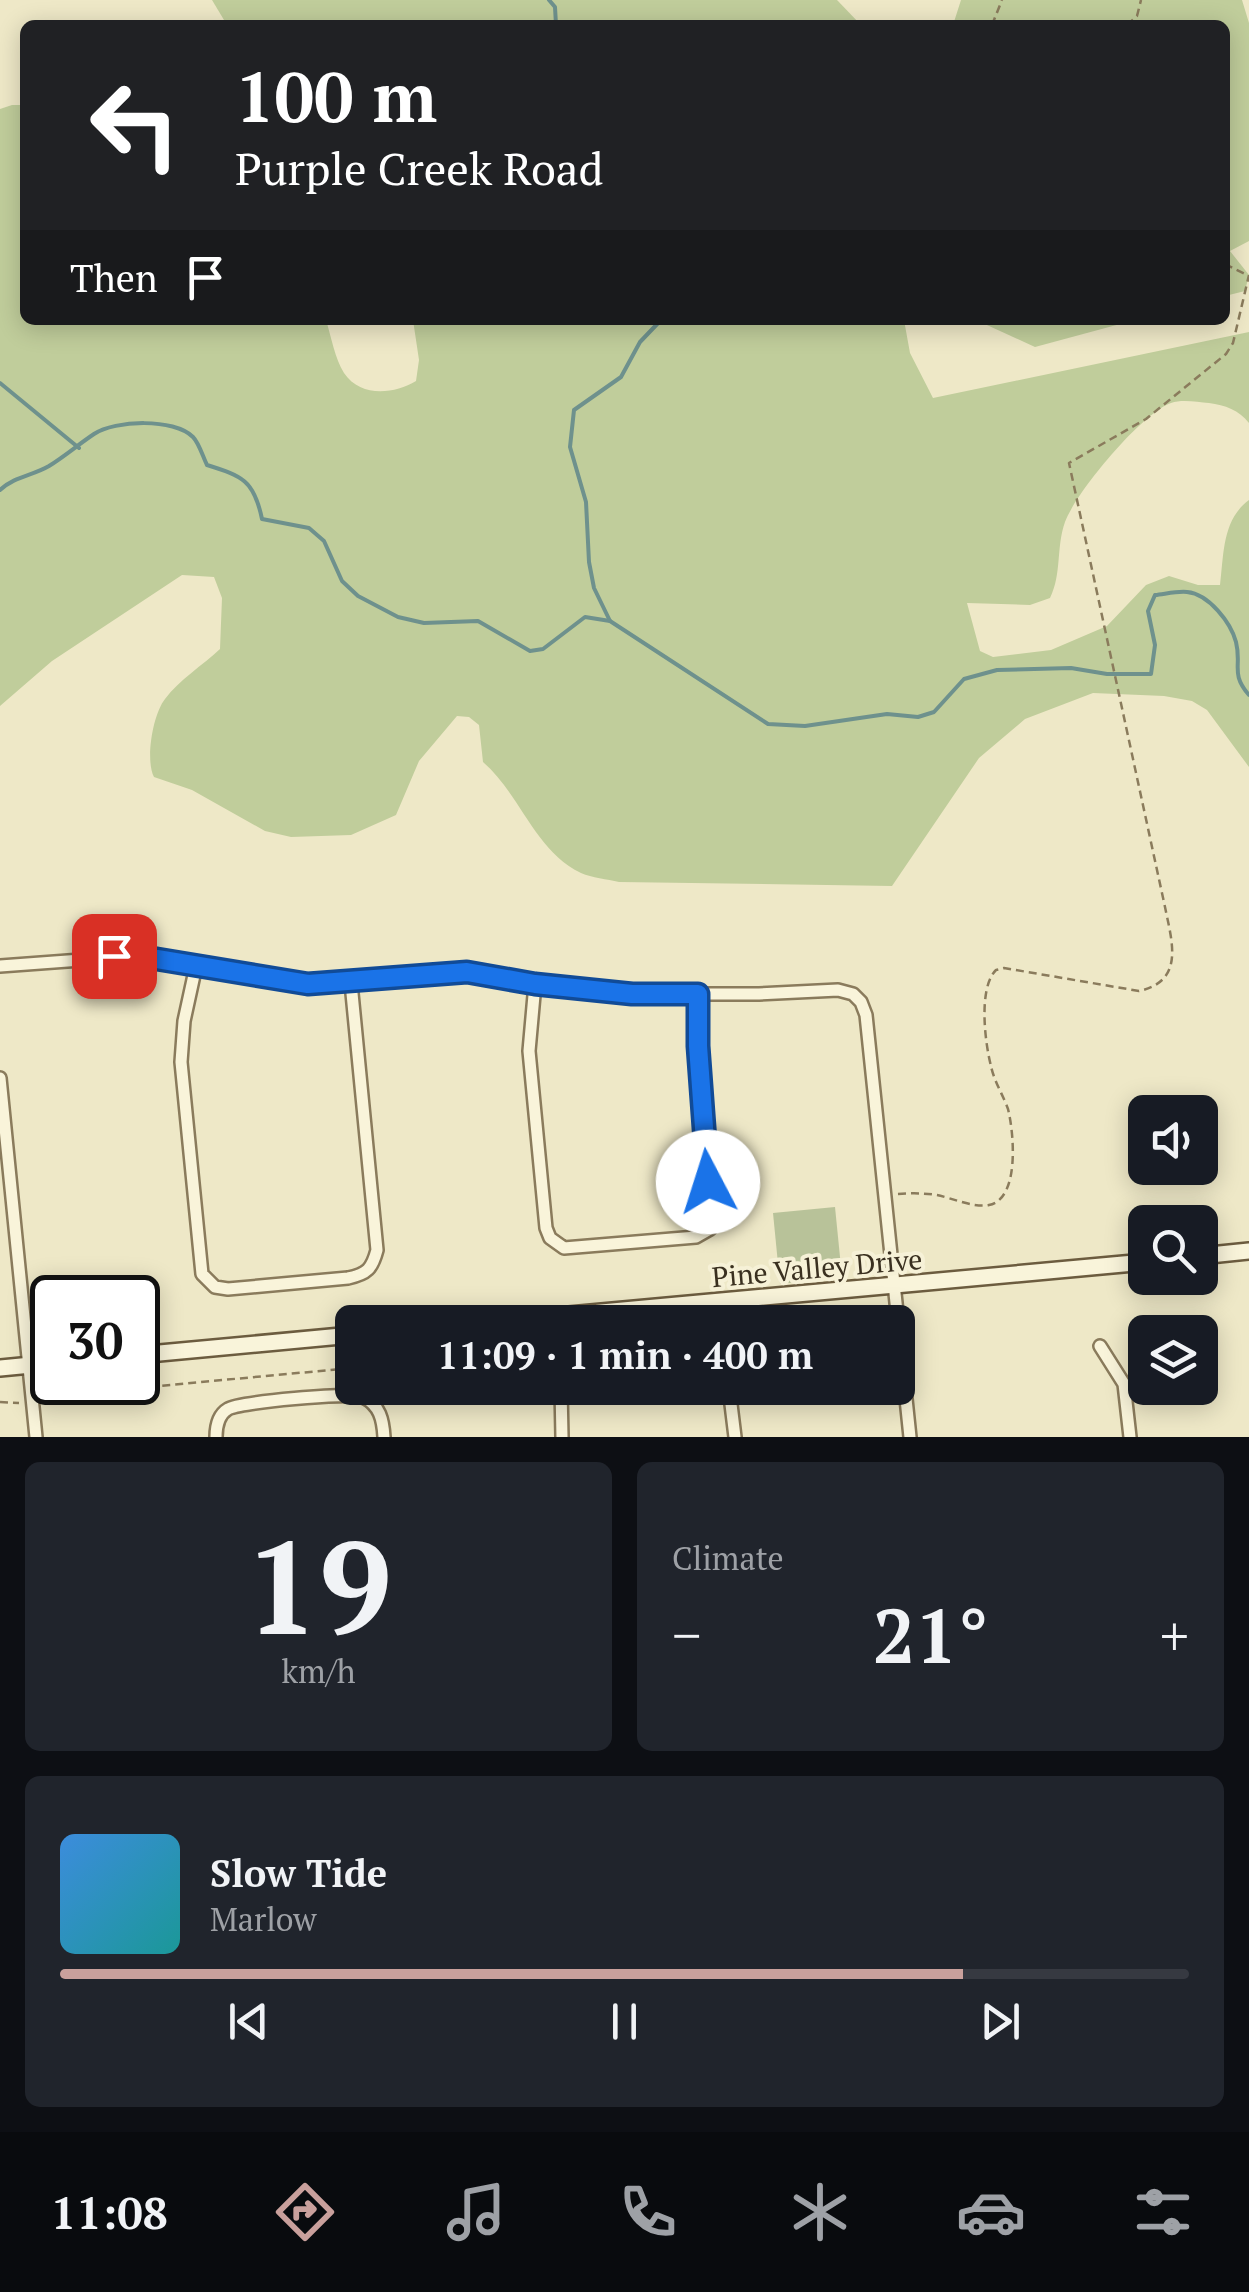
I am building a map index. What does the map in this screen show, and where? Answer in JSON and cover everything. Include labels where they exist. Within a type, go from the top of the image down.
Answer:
[{"type":"street","points":[[0,966],[114,956],[296,983],[351,983],[452,972],[632,994],[838,990],[853,994],[866,1015],[910,1437]]},
{"type":"street","points":[[196,966],[184,1022],[181,1062],[202,1274],[215,1288],[348,1278],[364,1274],[373,1266],[377,1250],[351,983]]},
{"type":"street","points":[[535,984],[528,1051],[546,1228],[550,1238],[564,1248],[696,1237],[710,1229],[698,994]]},
{"type":"street","points":[[0,1078],[30,1365],[0,1368]]},
{"type":"street","points":[[1218,1254],[1249,1251]]},
{"type":"street","name":"Pine Valley Drive","points":[[682,1305],[1128,1264]]},
{"type":"street","points":[[160,1353],[335,1338]]},
{"type":"street","points":[[1100,1346],[1124,1384],[1130,1437]]},
{"type":"street","points":[[216,1437],[221,1415],[240,1404],[354,1395],[376,1406],[383,1421],[384,1437]]},
{"type":"street","points":[[33,1405],[36,1437]]},
{"type":"street","points":[[561,1405],[562,1437]]},
{"type":"street","points":[[731,1405],[735,1437]]},
{"type":"path","points":[[1138,20],[1141,0]]},
{"type":"path","points":[[1132,20],[1137,16]]},
{"type":"path","points":[[885,1195],[933,1194],[987,1206],[1000,1201],[1011,1182],[1011,1125],[991,1067],[985,1004],[990,976],[1004,968],[1126,990],[1151,988],[1170,970],[1173,958],[1165,907],[1069,463],[1146,418],[1226,354],[1233,343],[1249,275]]},
{"type":"path","points":[[160,1386],[335,1370]]},
{"type":"path","points":[[0,1402],[8,1404]]},
{"type":"green space","points":[[212,0],[837,0],[856,20],[224,20]]},
{"type":"green space","points":[[961,0],[1242,0],[1249,23],[1249,241],[1230,251],[1230,20],[955,20]]},
{"type":"green space","points":[[20,105],[20,325],[327,325],[344,373],[368,390],[388,391],[416,381],[419,360],[414,325],[905,325],[910,353],[933,398],[1249,332],[1249,423],[1231,409],[1209,403],[1180,401],[1159,410],[1111,455],[1072,509],[1062,531],[1050,598],[1030,605],[967,603],[980,651],[993,657],[1051,650],[1107,626],[1146,585],[1169,576],[1198,585],[1220,585],[1229,528],[1249,500],[1249,767],[1207,710],[1192,701],[1093,693],[1025,719],[979,758],[892,886],[619,882],[581,873],[551,851],[483,762],[479,725],[469,717],[457,716],[419,761],[396,815],[351,835],[291,837],[265,831],[192,790],[154,777],[150,749],[161,706],[177,685],[220,649],[222,598],[214,577],[182,575],[52,661],[0,706],[0,109]]},
{"type":"green space","points":[[1230,251],[1249,275],[1245,291],[1230,295]]},
{"type":"green space","points":[[987,325],[1116,325],[1035,347]]},
{"type":"green space","points":[[835,1207],[842,1277],[780,1284],[773,1213]]},
{"type":"waterway","points":[[549,0],[555,7],[556,20]]},
{"type":"waterway","points":[[610,621],[594,588],[589,562],[586,502],[570,447],[574,410],[621,377],[640,342],[656,325]]},
{"type":"waterway","points":[[0,383],[79,448]]},
{"type":"waterway","points":[[0,490],[49,466],[104,429],[144,423],[172,427],[193,437],[207,465],[245,482],[255,496],[262,519],[309,528],[324,541],[342,581],[358,596],[398,617],[424,623],[478,621],[530,651],[543,649],[585,617],[610,621],[768,724],[805,726],[887,714],[918,717],[934,712],[964,679],[997,670],[1071,668],[1107,674],[1151,674],[1155,645],[1148,611],[1155,595],[1179,592],[1203,598],[1224,618],[1238,650],[1238,675],[1249,695]]},
{"type":"route","points":[[114,956],[157,959],[308,984],[467,972],[632,994],[698,994],[708,1182]]}]
